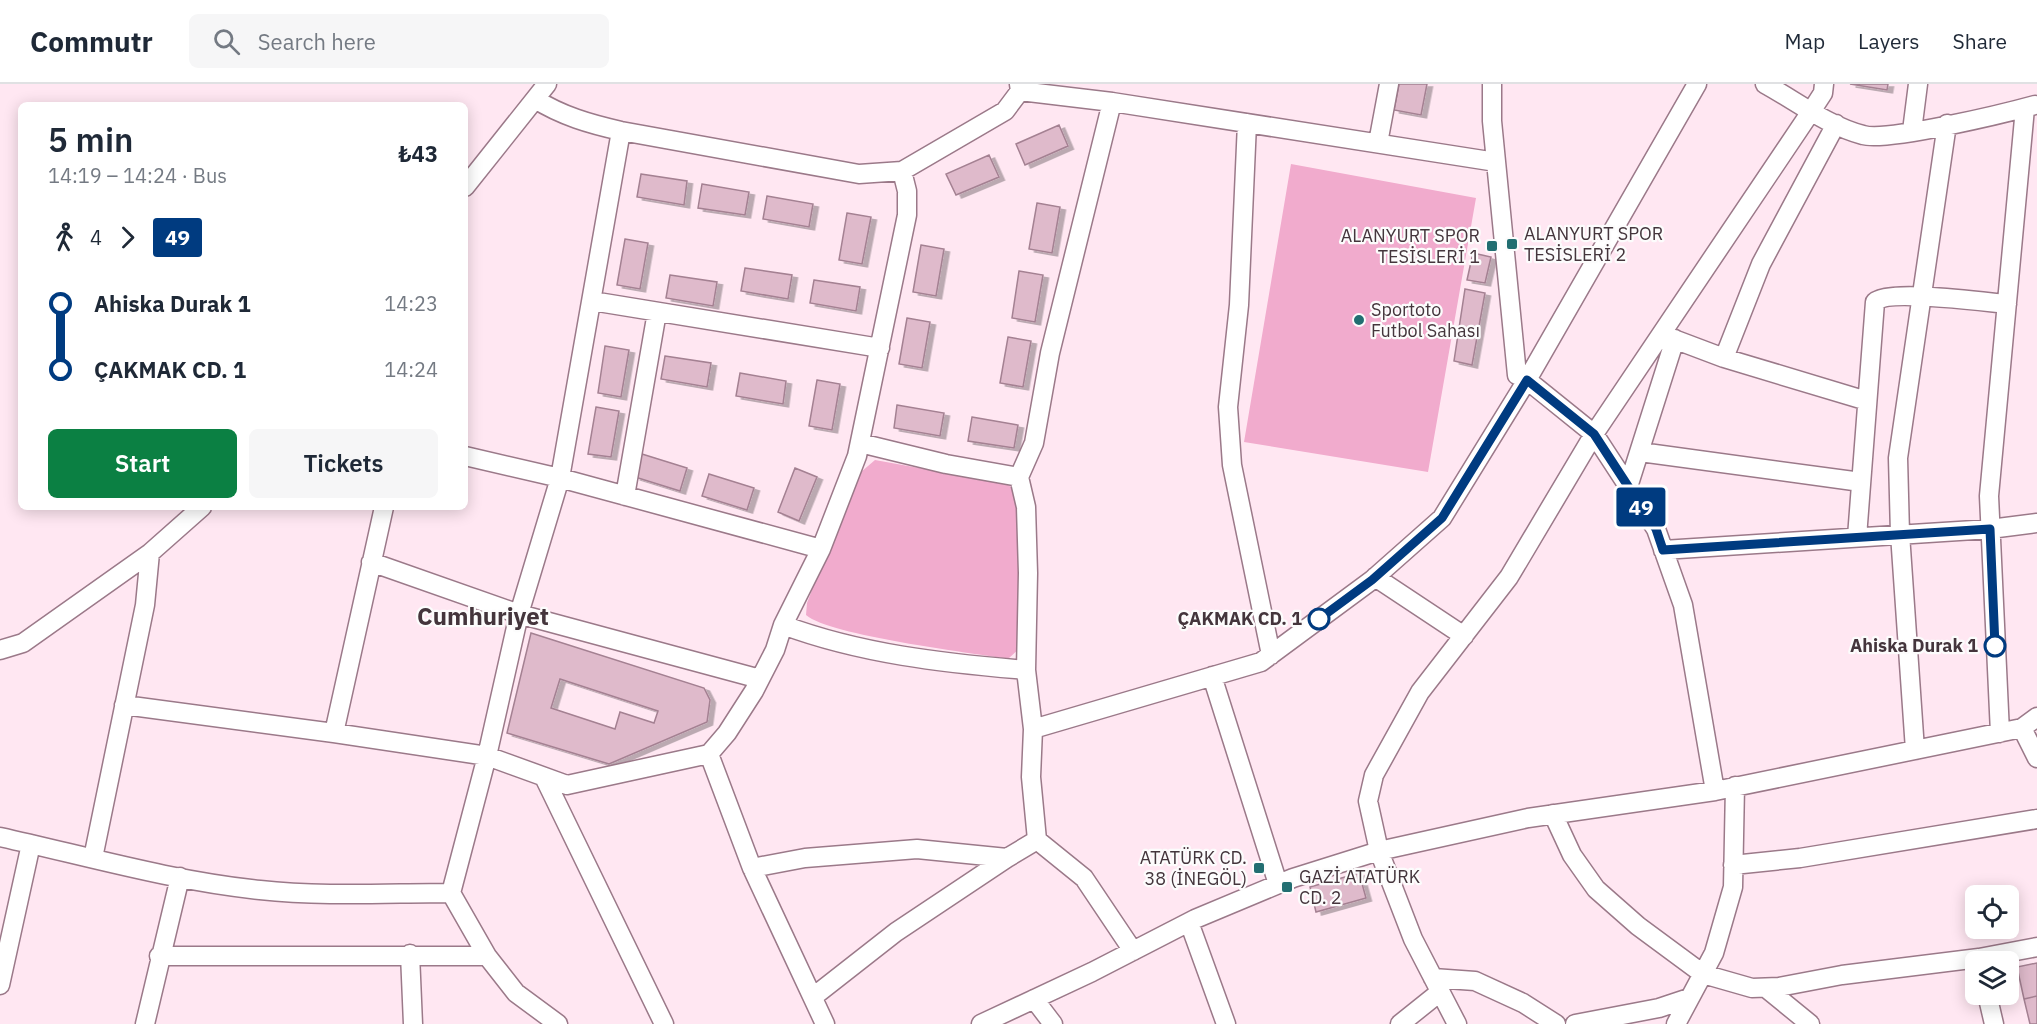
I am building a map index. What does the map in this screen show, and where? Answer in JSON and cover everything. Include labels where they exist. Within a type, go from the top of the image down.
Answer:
[{"type":"street","points":[[468,183],[548,84]]},
{"type":"street","points":[[1378,143],[1389,84]]},
{"type":"street","points":[[1492,84],[1496,162],[1516,375],[1527,380],[1594,434],[1656,529],[1683,605],[1715,791]]},
{"type":"street","points":[[1033,729],[1261,662],[1375,577],[1442,518],[1527,380],[1697,84]]},
{"type":"street","points":[[1765,84],[1836,124],[1866,136],[1912,131],[2031,106],[2007,304],[1989,496],[2000,733]]},
{"type":"street","points":[[1457,1024],[1413,939],[1379,851],[1368,801],[1374,775],[1420,692],[1509,578],[1594,434],[1669,337],[1812,111],[1823,93],[1824,84]]},
{"type":"street","points":[[1912,131],[1918,84]]},
{"type":"street","points":[[535,99],[553,111],[587,124],[859,174],[902,171],[1005,111],[1020,87],[1496,162]]},
{"type":"street","points":[[1112,102],[1050,353],[1034,443],[1019,477],[1026,507],[1028,573],[1026,670],[1033,729],[1031,777],[1037,840],[1084,878],[1133,951]]},
{"type":"street","points":[[1247,123],[1239,305],[1228,407],[1232,465],[1271,655]]},
{"type":"street","points":[[1724,358],[1761,264],[1836,124]]},
{"type":"street","points":[[1915,750],[1900,534],[1898,458],[1947,124]]},
{"type":"street","points":[[558,1024],[516,993],[487,956],[451,893],[487,756],[519,614],[560,478],[621,131]]},
{"type":"street","points":[[124,705],[334,732],[487,756],[567,785],[709,754],[728,733],[760,679],[783,625],[821,549],[860,443],[908,215],[908,191],[902,171]]},
{"type":"street","points":[[1857,537],[1875,302],[1883,297],[1921,296],[2007,304]]},
{"type":"street","points":[[592,301],[880,348]]},
{"type":"street","points":[[626,496],[657,312]]},
{"type":"street","points":[[1669,337],[1724,358],[1867,401]]},
{"type":"street","points":[[1628,488],[1640,452],[1669,337]]},
{"type":"street","points":[[860,443],[946,464],[1019,477]]},
{"type":"street","points":[[1640,452],[1861,482]]},
{"type":"street","points":[[468,457],[560,478],[821,549]]},
{"type":"street","points":[[0,650],[23,643],[150,553],[199,510]]},
{"type":"street","points":[[334,732],[383,510]]},
{"type":"street","points":[[1663,550],[1990,529],[2037,523]]},
{"type":"street","points":[[93,858],[145,605],[150,553]]},
{"type":"street","points":[[371,562],[519,614],[760,679]]},
{"type":"street","points":[[1375,577],[1464,636]]},
{"type":"street","points":[[783,625],[824,640],[935,662],[1026,670]]},
{"type":"street","points":[[1212,676],[1278,884]]},
{"type":"street","points":[[981,1024],[1190,922],[1278,884],[1379,851],[1553,814],[1715,791],[2000,733],[2022,728],[2037,717]]},
{"type":"street","points":[[2022,728],[2037,758]]},
{"type":"street","points":[[709,754],[752,868],[825,1024]]},
{"type":"street","points":[[544,777],[664,1024]]},
{"type":"street","points":[[1676,1024],[1714,952],[1733,887],[1736,786]]},
{"type":"street","points":[[1553,814],[1572,855],[1596,889],[1638,926],[1703,974],[1752,988],[1766,988],[1842,975],[1965,962]]},
{"type":"street","points":[[1733,865],[1800,858],[2037,819]]},
{"type":"street","points":[[0,837],[180,877],[259,890],[332,894],[451,893]]},
{"type":"street","points":[[813,997],[896,932],[1037,840]]},
{"type":"street","points":[[0,985],[31,844]]},
{"type":"street","points":[[752,868],[805,858],[917,849],[1007,858]]},
{"type":"street","points":[[145,1024],[159,956],[180,877]]},
{"type":"street","points":[[1190,922],[1226,1024]]},
{"type":"street","points":[[2019,951],[2037,947]]},
{"type":"street","points":[[159,956],[288,957],[410,954],[487,956]]},
{"type":"street","points":[[410,954],[413,1024]]},
{"type":"street","points":[[1400,1024],[1437,985],[1475,981],[1523,1003],[1556,1024]]},
{"type":"street","points":[[1766,988],[1810,1024]]},
{"type":"street","points":[[1575,1024],[1659,1008],[1689,998]]},
{"type":"street","points":[[1034,999],[1053,1024]]},
{"type":"street","points":[[1990,1005],[1994,1024]]},
{"type":"shaded area","name":"Sportoto Futbol Sahası","points":[[1291,164],[1476,198],[1428,472],[1244,442]]},
{"type":"shaded area","points":[[875,460],[1007,484],[1019,493],[1023,645],[1008,659],[933,648],[842,630],[820,623],[806,615],[807,603],[854,478]]},
{"type":"building","points":[[1399,84],[1427,84],[1421,115],[1394,110]]},
{"type":"building","points":[[1850,84],[1888,84],[1887,90]]},
{"type":"building","points":[[1059,125],[1068,146],[1025,165],[1016,144]]},
{"type":"building","points":[[989,155],[999,177],[956,195],[946,174]]},
{"type":"building","points":[[641,174],[687,181],[684,205],[637,197]]},
{"type":"building","points":[[702,184],[749,192],[745,215],[698,208]]},
{"type":"building","points":[[767,196],[813,204],[809,227],[763,219]]},
{"type":"building","points":[[1037,203],[1060,207],[1052,253],[1029,249]]},
{"type":"building","points":[[847,213],[871,217],[862,264],[839,260]]},
{"type":"building","points":[[625,239],[648,243],[640,289],[617,285]]},
{"type":"building","points":[[921,245],[944,249],[936,296],[913,292]]},
{"type":"building","points":[[1473,253],[1491,257],[1485,283],[1467,280]]},
{"type":"building","points":[[745,268],[792,275],[788,299],[741,291]]},
{"type":"building","points":[[1019,271],[1043,275],[1035,322],[1012,318]]},
{"type":"building","points":[[670,275],[717,282],[713,306],[666,298]]},
{"type":"building","points":[[814,280],[860,287],[856,311],[810,303]]},
{"type":"building","points":[[1465,289],[1485,293],[1472,365],[1454,361]]},
{"type":"building","points":[[907,318],[930,322],[922,368],[899,364]]},
{"type":"building","points":[[1008,337],[1031,341],[1023,387],[1000,383]]},
{"type":"building","points":[[605,346],[629,350],[621,397],[598,393]]},
{"type":"building","points":[[665,356],[711,363],[707,387],[661,379]]},
{"type":"building","points":[[740,373],[786,381],[783,404],[736,396]]},
{"type":"building","points":[[817,380],[840,384],[832,430],[809,426]]},
{"type":"building","points":[[897,405],[944,413],[940,436],[894,428]]},
{"type":"building","points":[[596,407],[619,411],[611,457],[588,454]]},
{"type":"building","points":[[972,417],[1018,425],[1014,448],[968,441]]},
{"type":"building","points":[[642,454],[687,468],[680,491],[635,477]]},
{"type":"building","points":[[795,468],[817,477],[799,521],[778,512]]},
{"type":"building","points":[[709,474],[754,488],[747,510],[702,496]]},
{"type":"building","points":[[531,633],[704,688],[710,700],[707,722],[609,764],[507,733]],"holes":[[[560,679],[658,711],[654,723],[620,712],[615,729],[551,708]]]},
{"type":"building","points":[[1359,873],[1366,898],[1316,912],[1310,887]]},
{"type":"building","points":[[2037,963],[2037,996],[2024,999],[2019,967]]},
{"type":"building","points":[[2037,996],[2037,1024],[2030,1024],[2024,999]]},
{"type":"bus line","name":"49","points":[[1319,619],[1372,580],[1442,518],[1527,380],[1594,434],[1656,529],[1663,550],[1990,529],[1995,646]]},
{"type":"place","name":"ALANYURT SPOR TESİSLERİ 2","points":[[1512,244]]},
{"type":"place","name":"ALANYURT SPOR TESİSLERİ 1","points":[[1492,246]]},
{"type":"place","name":"Sportoto Futbol Sahası","points":[[1359,320]]},
{"type":"place","name":"ÇAKMAK CD. 1","points":[[1319,619]]},
{"type":"place","name":"Ahiska Durak 1","points":[[1995,646]]},
{"type":"place","name":"ATATÜRK CD. 38 (İNEGÖL)","points":[[1259,868]]},
{"type":"place","name":"GAZİ ATATÜRK CD. 2","points":[[1287,887]]},
{"type":"district","name":"Cumhuriyet","points":[[483,617]]}]
